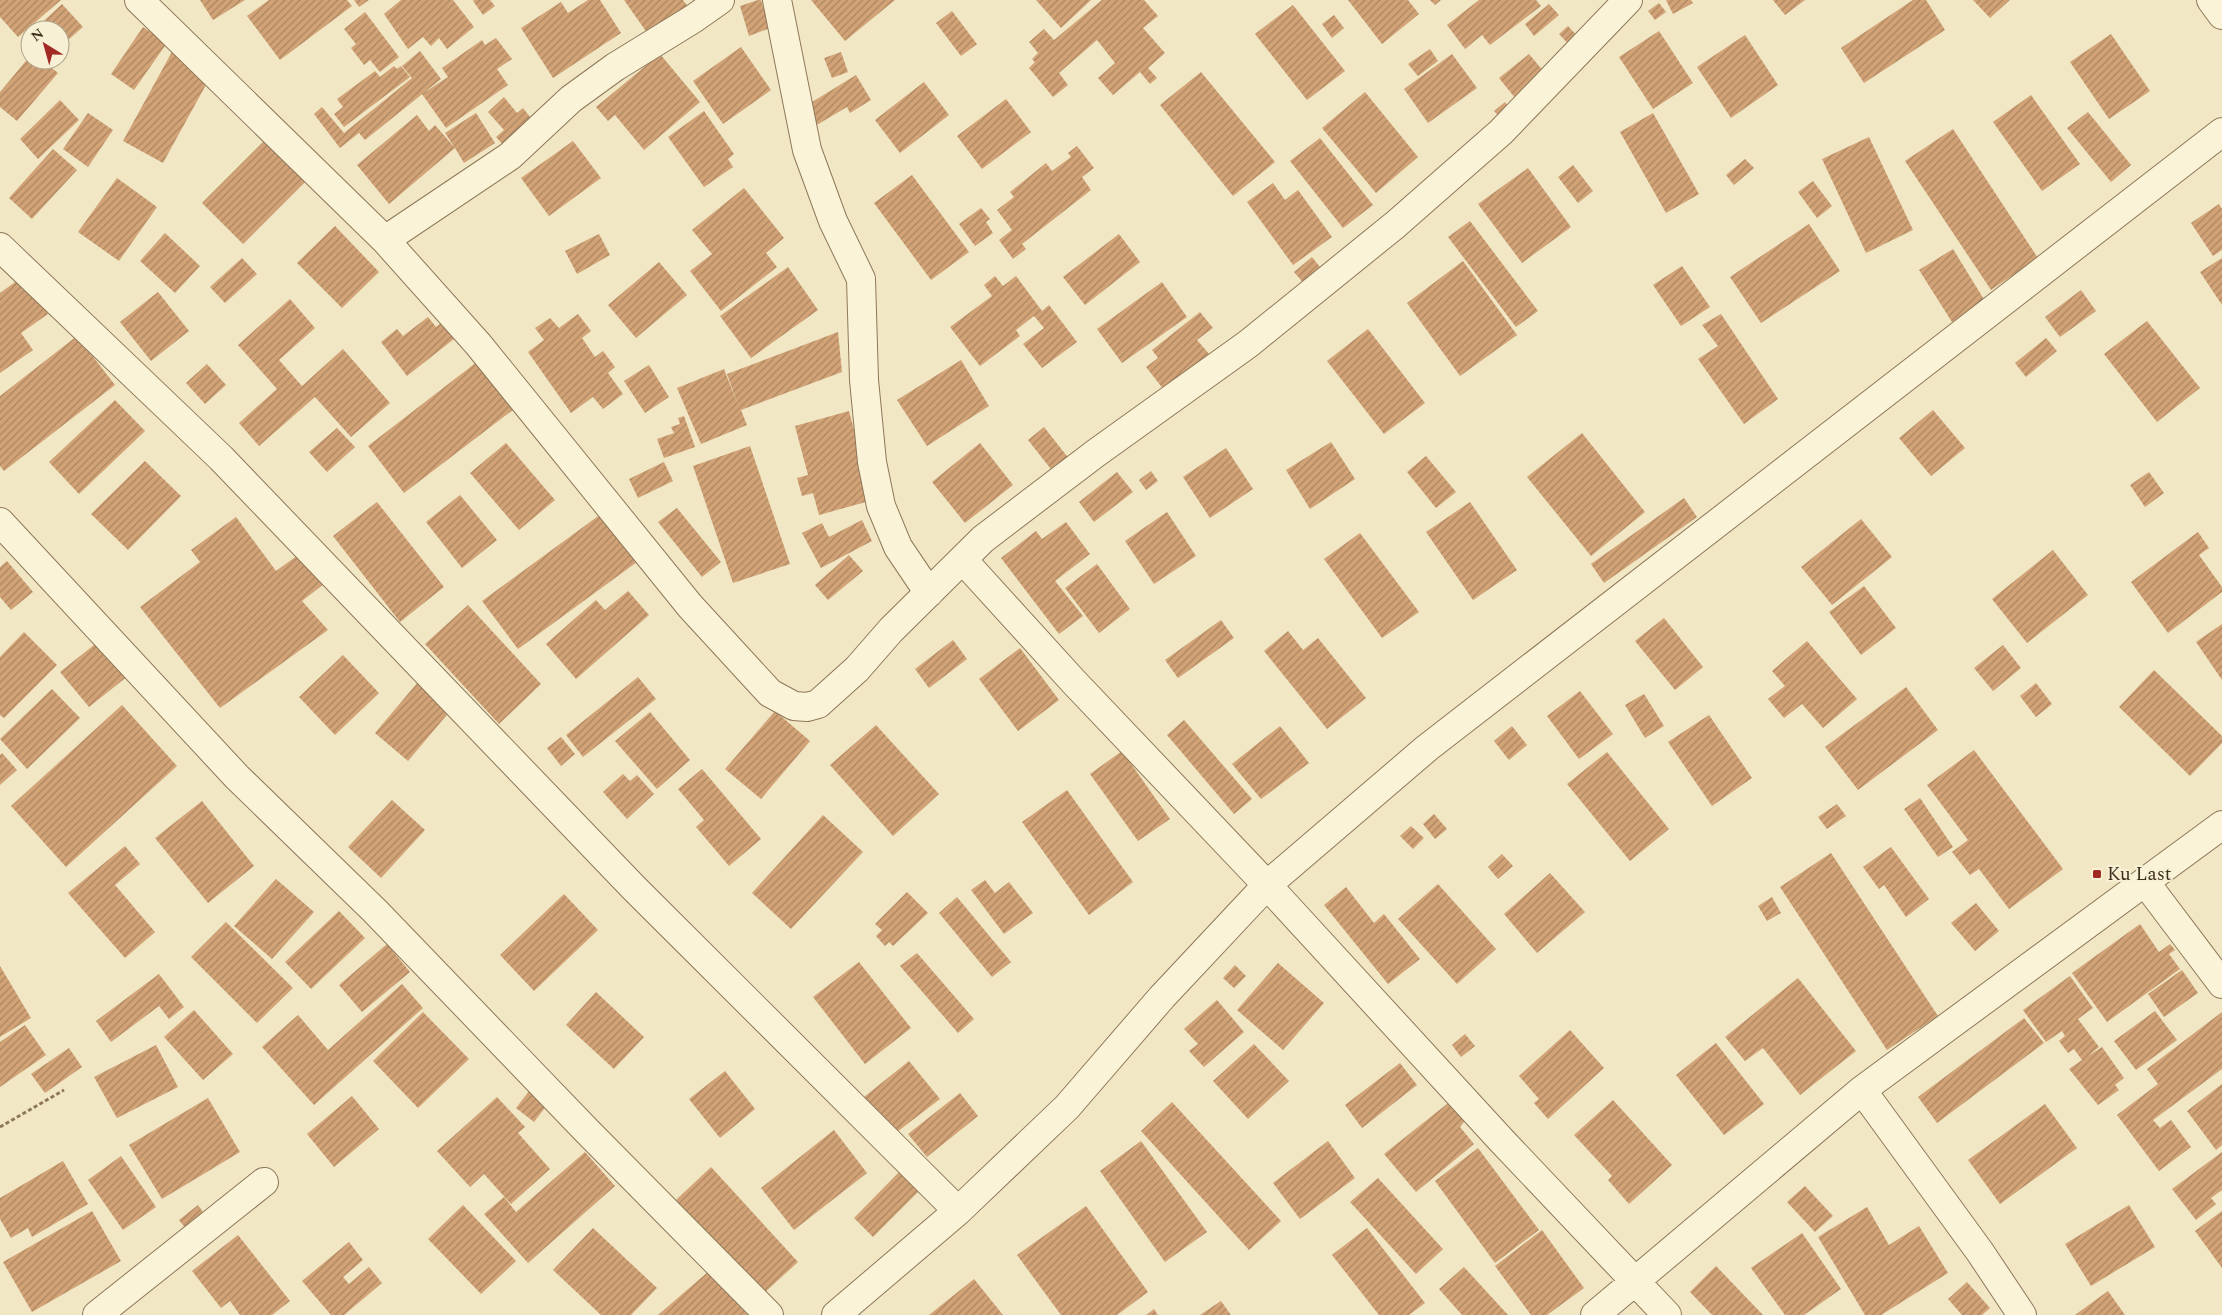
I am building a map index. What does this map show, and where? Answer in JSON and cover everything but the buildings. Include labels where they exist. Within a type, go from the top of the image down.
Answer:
[{"type":"street","points":[[139,0],[385,240],[478,344],[690,606],[770,693],[794,706],[807,707],[818,704],[857,669],[891,630],[983,539],[1033,500],[1248,344],[1395,225],[1501,132],[1628,0]]},
{"type":"street","points":[[385,240],[510,156],[571,99],[586,88],[720,0]]},
{"type":"street","points":[[777,0],[807,150],[822,194],[861,279],[864,380],[872,462],[881,506],[898,547],[929,593]]},
{"type":"street","points":[[2211,0],[2222,15]]},
{"type":"street","points":[[836,1315],[958,1211],[1067,1107],[1162,997],[1267,885],[1426,748],[2222,132]]},
{"type":"street","points":[[0,247],[221,458],[634,888],[958,1211]]},
{"type":"street","points":[[0,522],[236,777],[375,911],[587,1131],[769,1315]]},
{"type":"street","points":[[963,560],[1073,682],[1267,885],[1502,1142],[1668,1315]]},
{"type":"street","points":[[1595,1315],[1862,1090],[2222,825]]},
{"type":"street","points":[[2145,882],[2222,984]]},
{"type":"street","points":[[1862,1090],[1980,1252],[2022,1315]]},
{"type":"street","points":[[97,1315],[264,1182]]},
{"type":"path","points":[[0,1127],[64,1090]]},
{"type":"place","name":"Ku Last","points":[[2097,874]]}]
